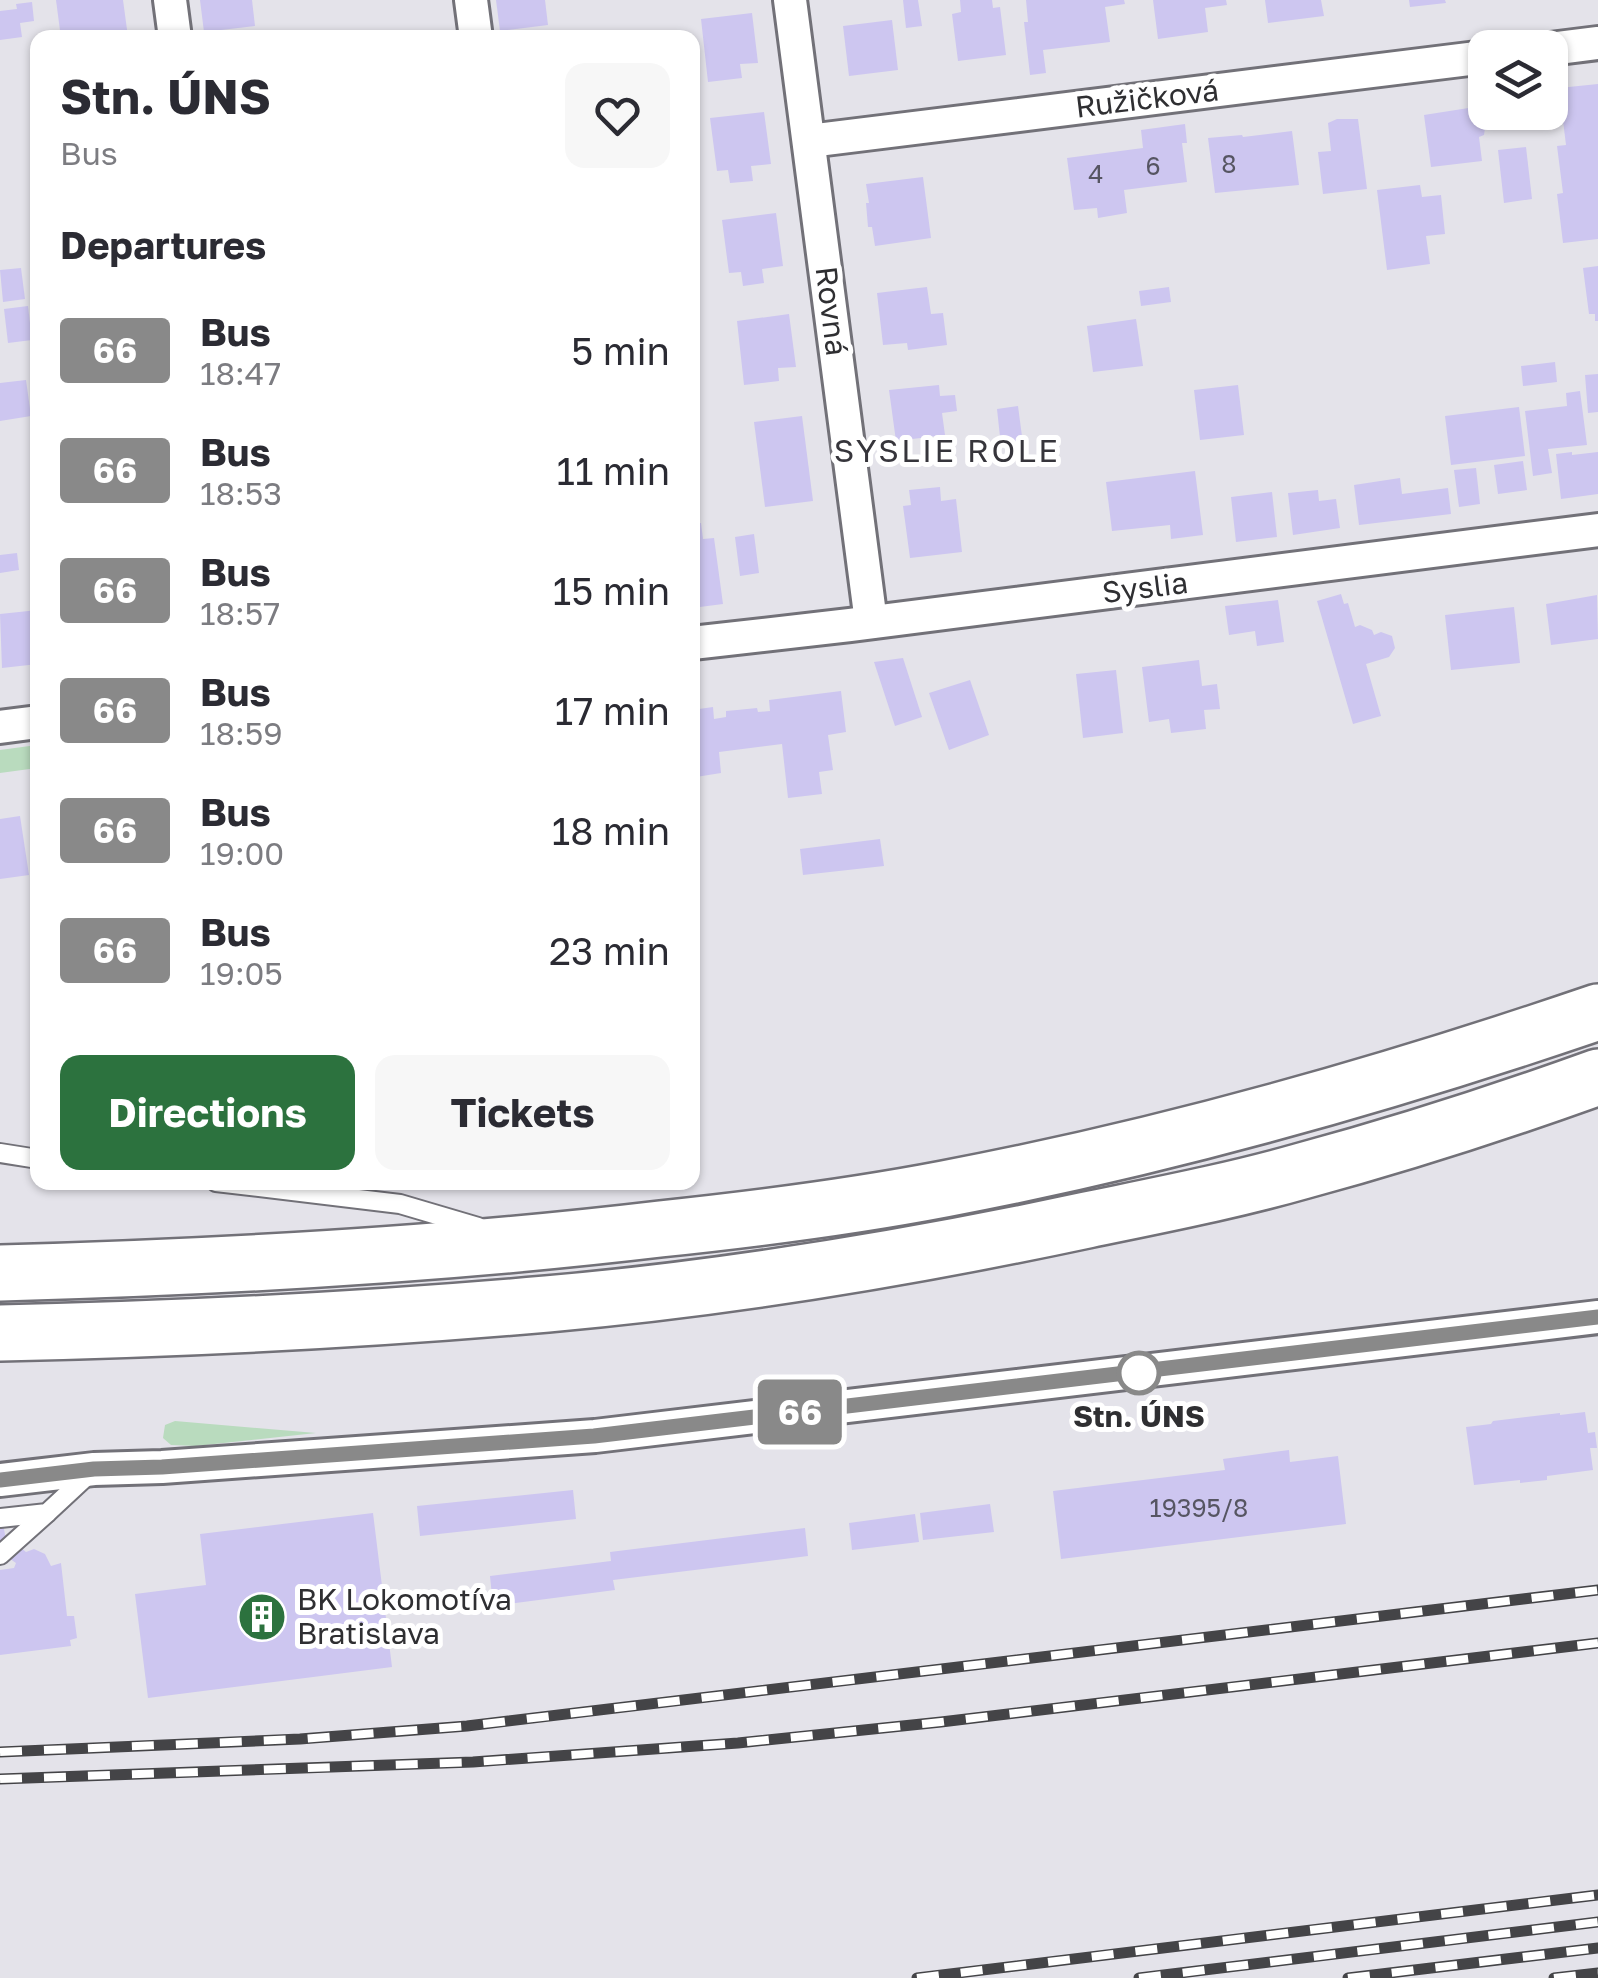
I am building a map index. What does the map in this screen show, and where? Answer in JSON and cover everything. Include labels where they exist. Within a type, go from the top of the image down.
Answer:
[{"type":"highway","points":[[0,1273],[303,1261],[536,1244],[751,1219],[942,1190],[1148,1146],[1311,1102],[1598,1012]]},
{"type":"highway","points":[[0,1333],[284,1322],[550,1304],[755,1279],[957,1248],[1301,1172],[1490,1115],[1598,1077]]},
{"type":"street","points":[[170,0],[174,30]]},
{"type":"street","points":[[471,0],[475,30]]},
{"type":"street","name":"Rovná","points":[[790,0],[872,622]]},
{"type":"street","points":[[1568,46],[1598,43]]},
{"type":"street","name":"Ružičková","points":[[809,141],[1468,59]]},
{"type":"street","name":"Syslia","points":[[700,642],[1598,530]]},
{"type":"street","points":[[0,727],[30,723]]},
{"type":"street","points":[[0,1480],[94,1469],[594,1436],[1598,1317]]},
{"type":"lane","points":[[0,1153],[30,1158]]},
{"type":"lane","points":[[283,1190],[400,1204],[536,1244]]},
{"type":"lane","points":[[0,1556],[94,1469]]},
{"type":"lane","points":[[0,1518],[47,1513]]},
{"type":"green space","points":[[30,746],[30,769],[0,773],[0,750]]},
{"type":"green space","points":[[175,1421],[316,1433],[196,1446],[171,1445],[163,1438],[165,1425]]},
{"type":"building","points":[[56,0],[123,0],[127,30],[60,30]]},
{"type":"building","points":[[200,0],[252,0],[255,26],[204,30]]},
{"type":"building","points":[[496,0],[545,0],[548,25],[500,30]]},
{"type":"building","points":[[903,0],[918,0],[922,26],[906,28]]},
{"type":"building","points":[[960,0],[992,0],[993,8],[1000,7],[1006,55],[958,61],[952,14],[961,12]]},
{"type":"building","points":[[1026,0],[1124,0],[1125,4],[1105,7],[1110,42],[1043,50],[1046,73],[1030,75],[1024,22],[1028,22]]},
{"type":"building","points":[[1153,0],[1226,0],[1227,5],[1205,8],[1208,32],[1158,39]]},
{"type":"building","points":[[1265,0],[1321,0],[1324,16],[1268,23]]},
{"type":"building","points":[[1409,0],[1445,0],[1446,3],[1410,7]]},
{"type":"building","points":[[32,2],[34,21],[20,23],[22,37],[0,40],[0,11]]},
{"type":"building","points":[[752,13],[758,63],[740,64],[742,78],[708,82],[701,19]]},
{"type":"building","points":[[892,20],[898,70],[849,76],[843,26]]},
{"type":"building","points":[[1598,84],[1598,239],[1563,243],[1557,194],[1563,193],[1557,146],[1566,145],[1568,87]]},
{"type":"building","points":[[1468,108],[1468,130],[1485,130],[1479,137],[1482,161],[1431,167],[1424,115]]},
{"type":"building","points":[[764,112],[771,164],[751,166],[753,181],[730,183],[728,170],[717,171],[710,118]]},
{"type":"building","points":[[1358,119],[1367,189],[1323,194],[1318,152],[1331,151],[1328,123]]},
{"type":"building","points":[[1185,124],[1187,143],[1182,143],[1187,182],[1124,190],[1127,213],[1098,218],[1097,208],[1074,210],[1067,158],[1143,148],[1141,130]]},
{"type":"building","points":[[1292,131],[1299,185],[1215,193],[1208,138]]},
{"type":"building","points":[[1526,147],[1532,199],[1504,203],[1498,150]]},
{"type":"building","points":[[923,177],[931,238],[875,246],[872,227],[868,227],[866,184]]},
{"type":"building","points":[[1420,185],[1422,197],[1441,195],[1445,234],[1426,236],[1430,264],[1387,270],[1377,190]]},
{"type":"building","points":[[776,213],[783,266],[762,269],[764,283],[743,286],[741,272],[729,273],[722,220]]},
{"type":"building","points":[[1598,266],[1595,321],[1595,314],[1589,314],[1583,268]]},
{"type":"building","points":[[21,268],[25,299],[3,302],[0,270]]},
{"type":"building","points":[[927,287],[931,314],[943,313],[947,345],[908,350],[907,343],[883,345],[877,293]]},
{"type":"building","points":[[1169,287],[1171,302],[1141,306],[1139,291]]},
{"type":"building","points":[[28,306],[30,340],[8,343],[4,309]]},
{"type":"building","points":[[789,314],[796,367],[778,368],[779,381],[744,385],[737,321]]},
{"type":"building","points":[[1136,319],[1143,366],[1093,372],[1087,326]]},
{"type":"building","points":[[1555,362],[1557,382],[1523,386],[1521,366]]},
{"type":"building","points":[[1598,374],[1598,412],[1588,413],[1585,375]]},
{"type":"building","points":[[26,380],[30,416],[0,421],[0,383]]},
{"type":"building","points":[[939,385],[940,396],[955,395],[957,411],[942,413],[945,435],[896,441],[889,390]]},
{"type":"building","points":[[1238,385],[1244,435],[1200,440],[1194,390]]},
{"type":"building","points":[[1580,391],[1587,445],[1548,449],[1552,473],[1533,476],[1525,411],[1567,406],[1566,393]]},
{"type":"building","points":[[1018,406],[1023,444],[1001,446],[997,409]]},
{"type":"building","points":[[1519,407],[1525,456],[1451,465],[1445,416]]},
{"type":"building","points":[[802,416],[813,501],[765,507],[754,422]]},
{"type":"building","points":[[1598,452],[1598,494],[1561,499],[1556,454]]},
{"type":"building","points":[[1523,461],[1527,490],[1498,494],[1494,465]]},
{"type":"building","points":[[1476,468],[1480,504],[1459,507],[1454,470]]},
{"type":"building","points":[[1195,471],[1203,535],[1171,539],[1170,525],[1112,531],[1106,482]]},
{"type":"building","points":[[1400,478],[1402,494],[1448,488],[1451,514],[1359,525],[1354,485]]},
{"type":"building","points":[[940,487],[941,501],[956,499],[962,552],[910,558],[903,506],[911,505],[909,490]]},
{"type":"building","points":[[1318,490],[1319,501],[1336,499],[1340,528],[1293,535],[1288,493]]},
{"type":"building","points":[[1272,492],[1277,537],[1236,542],[1231,497]]},
{"type":"building","points":[[700,523],[703,539],[714,538],[723,604],[700,607]]},
{"type":"building","points":[[754,534],[759,573],[740,576],[735,537]]},
{"type":"building","points":[[17,553],[19,570],[0,573],[0,555]]},
{"type":"building","points":[[1341,594],[1355,627],[1372,630],[1374,635],[1381,632],[1392,636],[1395,648],[1389,657],[1366,664],[1381,716],[1353,724],[1317,601]]},
{"type":"building","points":[[1597,595],[1598,639],[1551,645],[1546,604]]},
{"type":"building","points":[[1278,600],[1284,642],[1257,646],[1255,631],[1229,635],[1225,606]]},
{"type":"building","points":[[1514,607],[1520,663],[1451,670],[1445,615]]},
{"type":"building","points":[[30,611],[30,665],[2,668],[0,614]]},
{"type":"building","points":[[903,658],[922,717],[895,726],[874,662]]},
{"type":"building","points":[[1199,660],[1202,686],[1217,684],[1220,709],[1204,710],[1206,729],[1171,733],[1169,719],[1149,722],[1142,667]]},
{"type":"building","points":[[1116,670],[1123,733],[1083,738],[1076,674]]},
{"type":"building","points":[[970,680],[989,735],[949,750],[929,693]]},
{"type":"building","points":[[841,691],[846,732],[828,735],[833,770],[819,772],[822,794],[788,798],[782,744],[719,752],[721,773],[700,776],[700,709],[713,707],[714,719],[726,717],[726,711],[770,711],[769,700]]},
{"type":"building","points":[[20,816],[29,875],[0,879],[0,819]]},
{"type":"building","points":[[880,839],[884,866],[803,875],[800,849]]},
{"type":"building","points":[[1585,1412],[1588,1433],[1595,1432],[1597,1448],[1590,1448],[1593,1470],[1547,1476],[1547,1480],[1474,1485],[1466,1427]]},
{"type":"building","points":[[1289,1450],[1290,1462],[1338,1456],[1346,1524],[1061,1559],[1053,1491],[1225,1470],[1223,1459]]},
{"type":"building","points":[[573,1490],[576,1519],[420,1536],[417,1506]]},
{"type":"building","points":[[990,1504],[994,1532],[923,1540],[920,1513]]},
{"type":"building","name":"BK Lokomotíva Bratislava","points":[[373,1513],[392,1667],[148,1698],[135,1594],[206,1585],[200,1534]]},
{"type":"building","points":[[915,1514],[919,1542],[852,1550],[849,1523]]},
{"type":"building","points":[[0,1516],[5,1535],[26,1552],[34,1549],[45,1554],[51,1566],[61,1563],[67,1616],[74,1616],[77,1638],[70,1640],[71,1646],[0,1655],[0,1570],[14,1568],[16,1563],[0,1552]]},
{"type":"building","points":[[805,1528],[808,1556],[613,1580],[615,1590],[493,1606],[490,1576],[611,1561],[610,1552]]},
{"type":"railway","points":[[0,1752],[300,1739],[467,1726],[1598,1590]]},
{"type":"railway","points":[[0,1779],[473,1762],[738,1743],[1598,1643]]},
{"type":"railway","points":[[917,1978],[1598,1895]]},
{"type":"railway","points":[[1139,1978],[1598,1922]]},
{"type":"railway","points":[[1348,1978],[1598,1948]]},
{"type":"railway","points":[[1554,1978],[1598,1973]]},
{"type":"bus line","name":"66","points":[[0,1480],[94,1469],[594,1436],[1598,1317]]},
{"type":"place","name":"Stn. ÚNS","points":[[1139,1373]]},
{"type":"place","name":"BK Lokomotíva Bratislava","points":[[262,1617]]},
{"type":"district","name":"SYSLIE ROLE","points":[[947,451]]}]
